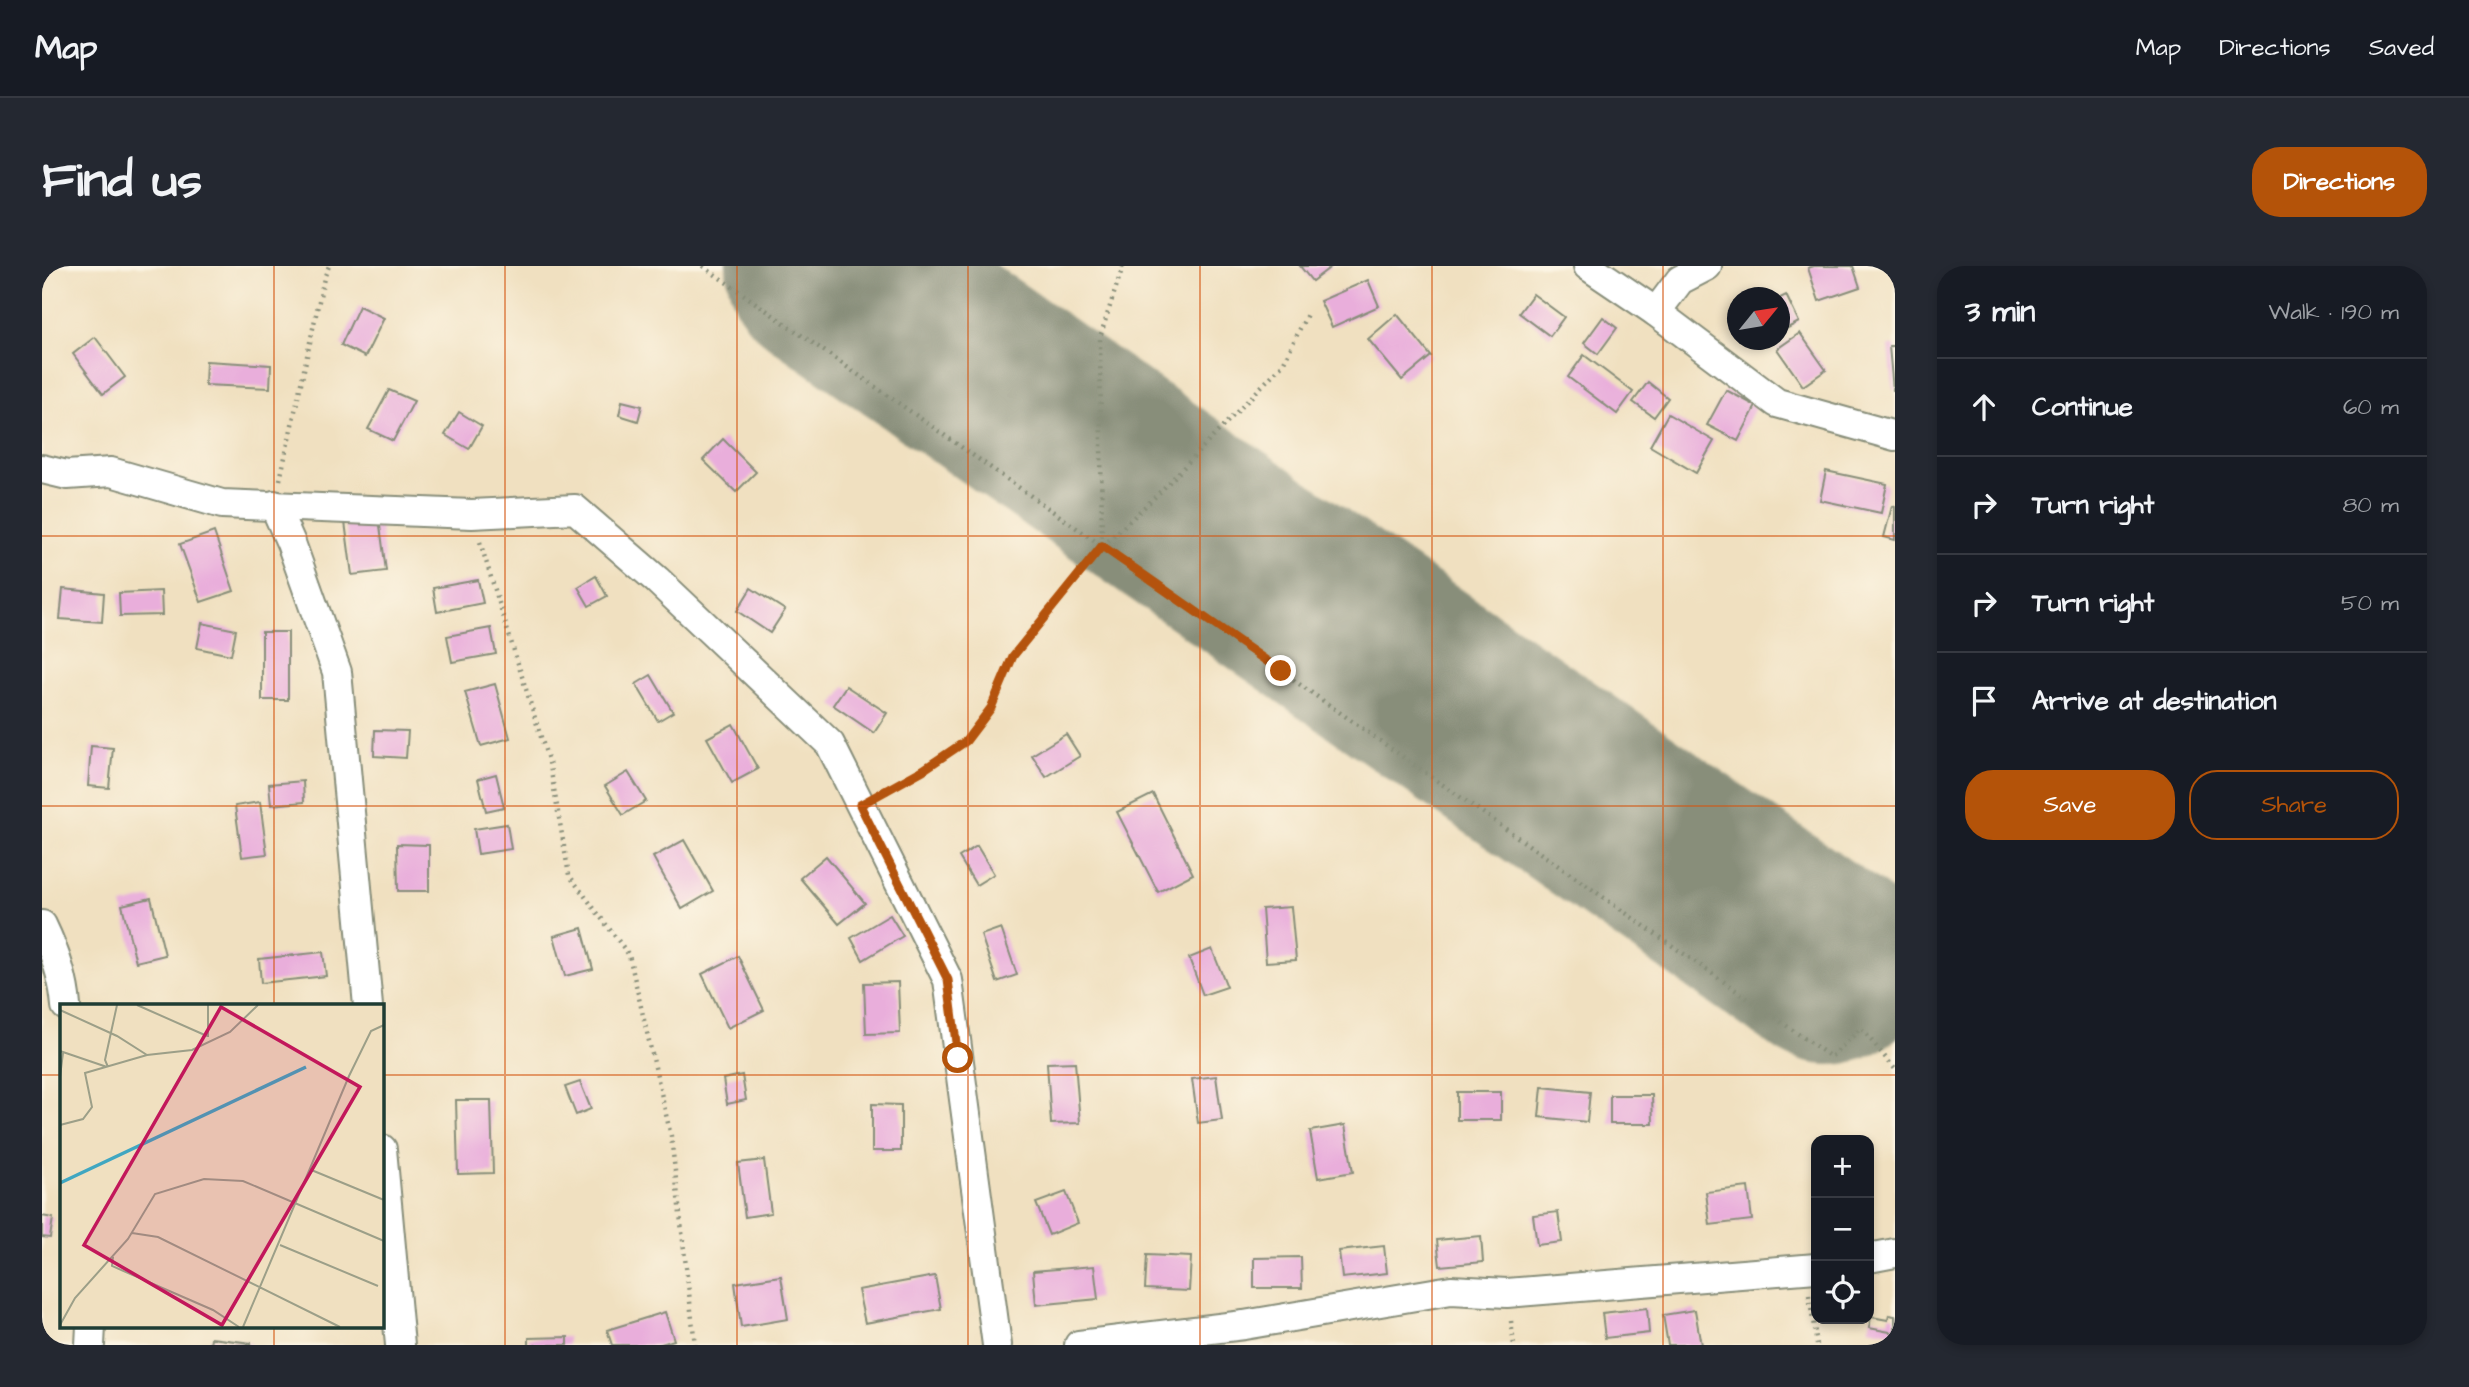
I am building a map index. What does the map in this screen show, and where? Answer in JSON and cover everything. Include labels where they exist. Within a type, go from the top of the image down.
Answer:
[{"type":"street","points":[[1588,266],[1656,312],[1777,403],[1895,436]]},
{"type":"street","points":[[1656,312],[1679,273],[1707,266]]},
{"type":"street","points":[[50,476],[111,472],[222,504],[472,514],[575,509],[657,580],[830,744],[948,980],[997,1345]]},
{"type":"street","points":[[274,505],[291,543],[337,672],[368,1004]]},
{"type":"street","points":[[42,925],[53,948],[66,1004]]},
{"type":"street","points":[[383,1160],[400,1345]]},
{"type":"street","points":[[1874,1257],[1895,1254]]},
{"type":"street","points":[[1079,1345],[1245,1335],[1451,1290],[1507,1293],[1810,1269]]},
{"type":"path","points":[[274,505],[324,278],[329,266]]},
{"type":"path","points":[[703,266],[1831,1057],[1861,1028],[1895,1069]]},
{"type":"path","points":[[1102,546],[1100,337],[1123,266]]},
{"type":"path","points":[[860,805],[923,770],[966,741],[991,708],[1013,656],[1102,546],[1156,496],[1283,364],[1308,312]]},
{"type":"path","points":[[472,514],[550,766],[569,875],[629,955],[671,1136],[695,1345]]},
{"type":"path","points":[[1810,1269],[1817,1345]]},
{"type":"building","points":[[1300,266],[1332,266],[1312,281]]},
{"type":"building","points":[[1853,266],[1860,287],[1819,301],[1808,268]]},
{"type":"building","points":[[1368,280],[1379,306],[1332,327],[1320,301]]},
{"type":"building","points":[[1533,294],[1564,317],[1550,336],[1519,313]]},
{"type":"building","points":[[1790,303],[1799,322],[1790,327]]},
{"type":"building","points":[[359,306],[384,318],[365,357],[341,345]]},
{"type":"building","points":[[1397,314],[1431,356],[1402,380],[1368,339]]},
{"type":"building","points":[[1603,317],[1617,328],[1598,354],[1584,343]]},
{"type":"building","points":[[1800,333],[1826,370],[1803,386],[1778,350],[1790,350],[1790,340]]},
{"type":"building","points":[[95,337],[125,377],[103,394],[73,354]]},
{"type":"building","points":[[1889,346],[1895,346],[1895,390],[1893,390]]},
{"type":"building","points":[[1584,355],[1633,392],[1617,414],[1568,377]]},
{"type":"building","points":[[206,361],[271,365],[270,388],[205,385]]},
{"type":"building","points":[[1648,382],[1668,398],[1654,417],[1633,402]]},
{"type":"building","points":[[389,390],[414,401],[393,441],[368,429]]},
{"type":"building","points":[[1726,390],[1756,406],[1738,441],[1707,425]]},
{"type":"building","points":[[622,401],[642,406],[638,421],[619,415]]},
{"type":"building","points":[[459,412],[482,426],[469,449],[445,435]]},
{"type":"building","points":[[1668,414],[1714,441],[1696,473],[1650,446]]},
{"type":"building","points":[[723,439],[756,472],[736,492],[703,460]]},
{"type":"building","points":[[1826,471],[1887,484],[1881,513],[1820,500]]},
{"type":"building","points":[[1892,506],[1895,507],[1895,540],[1884,537]]},
{"type":"building","points":[[379,518],[386,571],[352,575],[345,522]]},
{"type":"building","points":[[214,532],[234,591],[201,602],[180,544]]},
{"type":"building","points":[[596,576],[607,596],[589,606],[578,587]]},
{"type":"building","points":[[478,580],[483,603],[437,612],[433,588]]},
{"type":"building","points":[[751,588],[785,610],[770,633],[737,611]]},
{"type":"building","points":[[63,589],[104,593],[102,622],[60,619]]},
{"type":"building","points":[[161,591],[162,615],[120,616],[119,593]]},
{"type":"building","points":[[202,623],[236,630],[231,655],[197,648]]},
{"type":"building","points":[[491,628],[496,654],[452,662],[447,636]]},
{"type":"building","points":[[262,632],[288,632],[288,700],[262,700]]},
{"type":"building","points":[[651,675],[673,712],[658,721],[636,684]]},
{"type":"building","points":[[495,684],[510,738],[481,746],[465,692]]},
{"type":"building","points":[[846,686],[887,713],[874,733],[833,705]]},
{"type":"building","points":[[733,724],[758,769],[732,783],[707,738]]},
{"type":"building","points":[[375,730],[408,731],[406,758],[374,756]]},
{"type":"building","points":[[1066,734],[1080,756],[1046,777],[1032,755]]},
{"type":"building","points":[[91,746],[113,748],[109,788],[88,786]]},
{"type":"building","points":[[628,772],[646,801],[623,815],[605,786]]},
{"type":"building","points":[[496,774],[504,807],[486,811],[478,779]]},
{"type":"building","points":[[303,781],[304,802],[271,805],[269,784]]},
{"type":"building","points":[[1153,794],[1193,874],[1158,892],[1117,812]]},
{"type":"building","points":[[260,802],[267,854],[242,857],[235,806]]},
{"type":"building","points":[[507,824],[511,849],[478,854],[474,829]]},
{"type":"building","points":[[684,840],[713,891],[682,909],[653,857]]},
{"type":"building","points":[[397,844],[429,845],[429,891],[398,891]]},
{"type":"building","points":[[977,846],[994,874],[976,885],[959,857]]},
{"type":"building","points":[[826,856],[865,903],[839,924],[800,878]]},
{"type":"building","points":[[151,898],[165,955],[136,962],[122,905]]},
{"type":"building","points":[[1291,907],[1296,960],[1266,962],[1262,909]]},
{"type":"building","points":[[890,915],[903,936],[863,960],[851,938]]},
{"type":"building","points":[[582,928],[593,969],[565,976],[554,936]]},
{"type":"building","points":[[1001,928],[1017,975],[997,982],[981,935]]},
{"type":"building","points":[[1212,949],[1227,987],[1203,995],[1189,958]]},
{"type":"building","points":[[323,952],[326,976],[261,983],[259,959]]},
{"type":"building","points":[[738,956],[764,1010],[728,1028],[702,974]]},
{"type":"building","points":[[898,982],[900,1033],[866,1034],[864,983]]},
{"type":"building","points":[[1075,1062],[1080,1123],[1051,1124],[1047,1063]]},
{"type":"building","points":[[742,1075],[746,1100],[727,1104],[723,1079]]},
{"type":"building","points":[[1216,1076],[1222,1120],[1198,1123],[1192,1079]]},
{"type":"building","points":[[580,1082],[591,1109],[576,1115],[565,1087]]},
{"type":"building","points":[[1542,1087],[1590,1092],[1587,1122],[1539,1117]]},
{"type":"building","points":[[1457,1092],[1501,1092],[1501,1120],[1457,1120]]},
{"type":"building","points":[[1610,1095],[1652,1095],[1653,1124],[1610,1124]]},
{"type":"building","points":[[456,1100],[491,1100],[493,1173],[458,1174]]},
{"type":"building","points":[[872,1104],[901,1105],[901,1151],[872,1151]]},
{"type":"building","points":[[1345,1125],[1353,1172],[1318,1178],[1310,1131]]},
{"type":"building","points":[[764,1160],[771,1213],[745,1217],[738,1163]]},
{"type":"building","points":[[1748,1187],[1752,1220],[1710,1225],[1706,1192]]},
{"type":"building","points":[[1066,1192],[1078,1223],[1049,1235],[1036,1203]]},
{"type":"building","points":[[1558,1212],[1562,1242],[1537,1245],[1533,1215]]},
{"type":"building","points":[[42,1216],[53,1218],[50,1238],[42,1237]]},
{"type":"building","points":[[1481,1236],[1483,1262],[1440,1266],[1437,1240]]},
{"type":"building","points":[[1384,1246],[1387,1273],[1342,1278],[1339,1251]]},
{"type":"building","points":[[1147,1255],[1191,1257],[1189,1291],[1145,1289]]},
{"type":"building","points":[[1301,1257],[1302,1288],[1254,1288],[1254,1258]]},
{"type":"building","points":[[1094,1266],[1098,1299],[1036,1305],[1033,1271]]},
{"type":"building","points":[[781,1276],[788,1319],[741,1327],[735,1283]]},
{"type":"building","points":[[935,1276],[941,1309],[865,1323],[858,1290]]},
{"type":"building","points":[[1647,1308],[1649,1333],[1605,1338],[1602,1313]]},
{"type":"building","points":[[1695,1310],[1701,1345],[1668,1345],[1663,1315]]},
{"type":"building","points":[[665,1312],[674,1340],[658,1345],[612,1345],[607,1330]]},
{"type":"building","points":[[1889,1315],[1895,1316],[1895,1333],[1869,1328],[1870,1324],[1874,1324],[1874,1318],[1888,1320]]},
{"type":"building","points":[[568,1337],[568,1345],[529,1345],[529,1338]]},
{"type":"building","points":[[211,1338],[251,1343],[251,1345],[210,1345]]},
{"type":"runway","points":[[825,266],[1829,966]]},
{"type":"route","points":[[958,1058],[948,980],[860,805],[923,770],[966,741],[991,708],[1013,656],[1102,546],[1281,671]]}]
